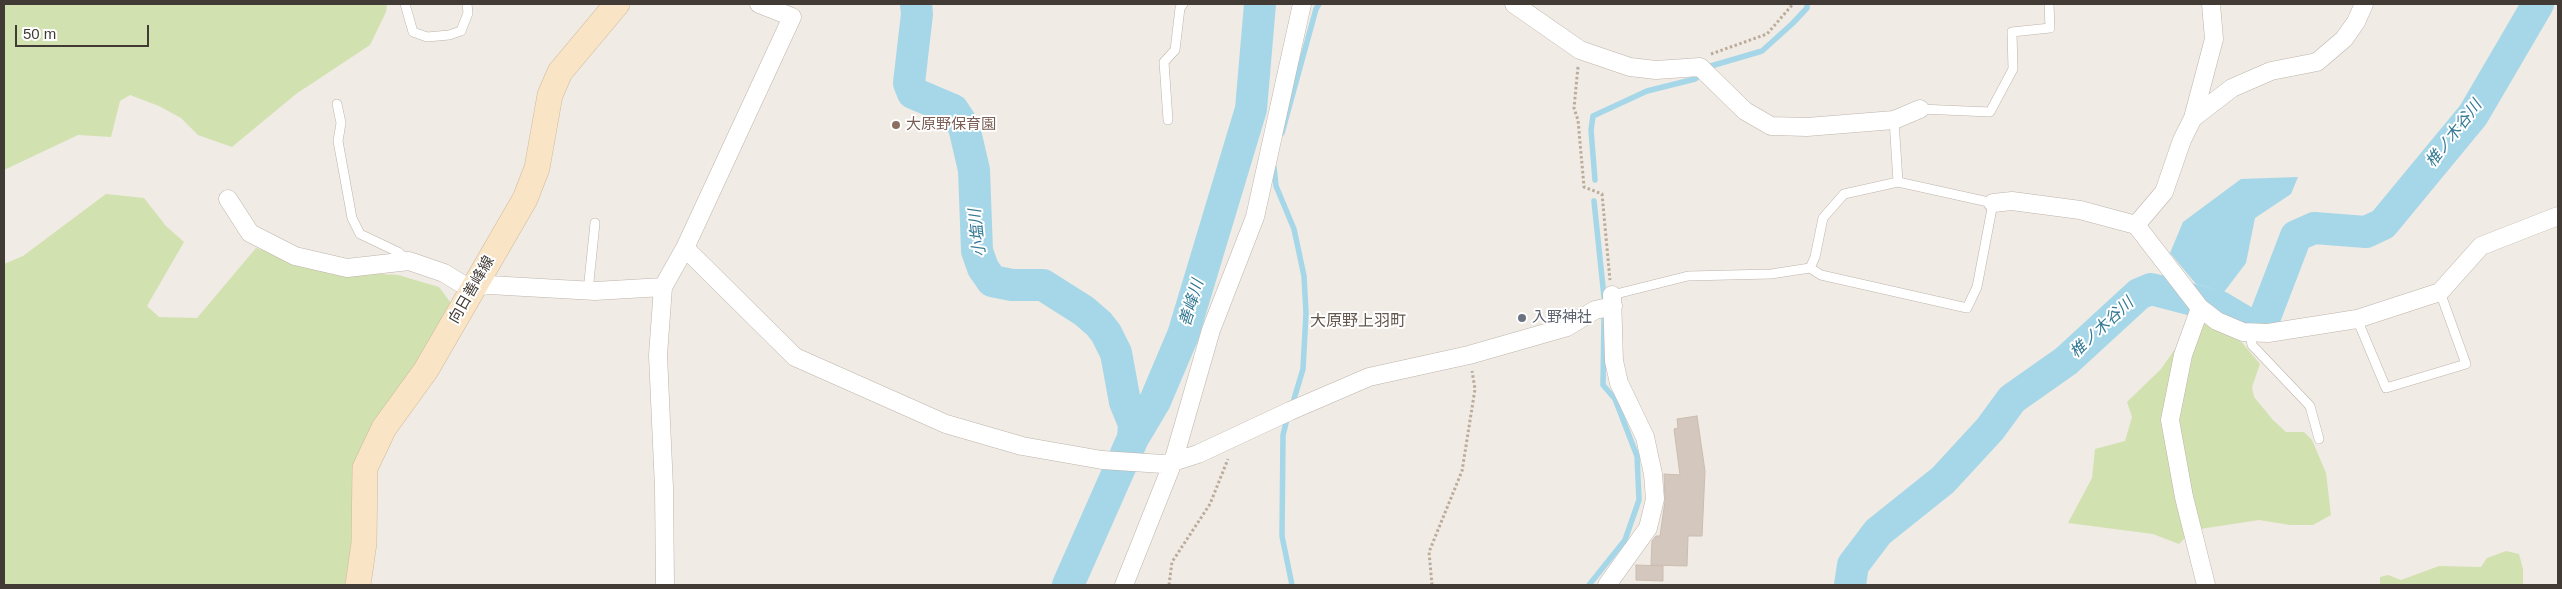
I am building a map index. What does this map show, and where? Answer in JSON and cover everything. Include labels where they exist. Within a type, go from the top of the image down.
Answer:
[{"type":"main road","name":"向日善峰線","points":[[358,585],[364,543],[365,468],[384,428],[426,370],[525,199],[537,168],[550,95],[560,72],[617,4]]},
{"type":"street","points":[[664,585],[664,488],[658,355],[663,287],[685,248],[794,10],[759,4]]},
{"type":"street","points":[[1124,585],[1168,463],[1211,330],[1255,217],[1302,4]]},
{"type":"street","points":[[1514,4],[1580,50],[1630,67],[1656,70],[1703,70],[1745,111],[1771,126],[1807,127],[1894,120],[1920,109]]},
{"type":"street","points":[[2136,225],[2164,192],[2182,140],[2193,118],[2214,39],[2211,4]]},
{"type":"street","points":[[2193,118],[2232,88],[2271,71],[2317,62],[2344,39],[2356,22],[2364,4]]},
{"type":"street","points":[[228,199],[250,233],[295,256],[347,268],[409,261],[444,273],[462,284],[474,286],[489,285],[588,291],[663,287]]},
{"type":"street","points":[[1992,203],[2012,201],[2080,210],[2136,225],[2195,301],[2217,321],[2250,333],[2268,333],[2357,319],[2440,292],[2481,246],[2558,216]]},
{"type":"street","points":[[685,248],[795,357],[946,424],[1022,446],[1102,460],[1168,463],[1198,454],[1369,378],[1469,354],[1568,327],[1612,301],[1614,361],[1619,383],[1645,437],[1653,474],[1655,499],[1648,528],[1607,585]]},
{"type":"street","points":[[2195,301],[2170,420],[2184,498],[2206,585]]},
{"type":"lane","points":[[405,4],[413,32],[427,37],[449,35],[461,30],[468,13],[467,4]]},
{"type":"lane","points":[[1168,120],[1164,62],[1174,50],[1180,8],[1183,4]]},
{"type":"lane","points":[[1920,109],[1990,112],[2013,69],[2012,32],[2050,28],[2049,4]]},
{"type":"lane","points":[[337,104],[341,123],[338,140],[352,218],[360,234],[398,252],[409,261]]},
{"type":"lane","points":[[1894,120],[1898,182]]},
{"type":"lane","points":[[1612,301],[1688,276],[1771,274],[1810,268],[1821,275],[1967,308],[1977,288],[1992,203],[1898,182],[1844,194],[1822,218],[1815,257],[1810,268]]},
{"type":"lane","points":[[588,291],[595,223]]},
{"type":"lane","points":[[2357,319],[2386,388],[2466,364],[2440,292]]},
{"type":"lane","points":[[2250,333],[2252,345],[2310,406],[2319,439]]},
{"type":"path","points":[[1703,70],[1714,52],[1767,34],[1793,4]]},
{"type":"path","points":[[1580,50],[1574,108],[1578,120],[1584,187],[1602,194],[1612,301]]},
{"type":"path","points":[[1432,585],[1429,552],[1462,471],[1474,389],[1469,354]]},
{"type":"path","points":[[1169,585],[1172,562],[1210,504],[1238,435]]},
{"type":"green space","points":[[4,4],[387,4],[386,12],[370,45],[296,94],[232,147],[198,135],[181,118],[159,106],[130,95],[120,101],[111,137],[78,135],[4,170]]},
{"type":"green space","points":[[106,194],[144,198],[166,226],[184,242],[147,306],[159,317],[197,318],[256,248],[331,271],[398,275],[439,287],[453,306],[360,459],[349,585],[4,585],[4,264],[23,256]]},
{"type":"green space","points":[[2198,316],[2239,339],[2260,364],[2252,387],[2254,397],[2273,420],[2286,432],[2304,432],[2312,440],[2326,473],[2331,515],[2313,525],[2290,525],[2259,520],[2200,529],[2188,535],[2179,544],[2153,534],[2068,523],[2092,478],[2095,449],[2125,441],[2132,417],[2127,402],[2161,369]]},
{"type":"green space","points":[[2506,551],[2519,554],[2523,569],[2523,585],[2380,585],[2380,577],[2388,575],[2401,580],[2439,566],[2481,567],[2487,558]]},
{"type":"water","points":[[2298,177],[2291,194],[2255,218],[2246,263],[2224,292],[2196,284],[2170,253],[2183,222],[2241,179]]},
{"type":"building","points":[[1697,416],[1705,471],[1702,536],[1688,536],[1687,566],[1651,565],[1652,541],[1656,536],[1660,536],[1665,501],[1664,474],[1680,475],[1674,429],[1678,428],[1677,419]]},
{"type":"building","points":[[1636,565],[1663,566],[1663,581],[1636,580]]},
{"type":"waterway","name":"小塩川","points":[[916,4],[917,14],[909,83],[913,93],[953,110],[964,127],[974,170],[977,251],[983,268],[992,281],[1012,285],[1043,285],[1084,311],[1099,324],[1116,353],[1125,402],[1134,424],[1133,438]]},
{"type":"waterway","name":"善峰川","points":[[1068,585],[1133,438],[1155,401],[1183,335],[1251,109],[1260,4]]},
{"type":"waterway","points":[[1282,133],[1316,9],[1319,4]]},
{"type":"waterway","points":[[1595,180],[1591,130],[1593,116],[1647,91],[1695,79],[1711,66],[1762,51],[1793,23],[1807,8],[1807,4]]},
{"type":"waterway","name":"椎ノ木谷川","points":[[1850,585],[1853,565],[1878,532],[1943,480],[1990,429],[2012,399],[2066,361],[2139,294],[2151,289],[2220,307],[2250,325],[2263,322],[2296,236],[2314,228],[2366,232],[2383,224],[2473,115],[2538,4]]},
{"type":"waterway","points":[[1274,167],[1276,186],[1294,229],[1304,276],[1306,313],[1303,369],[1294,399]]},
{"type":"waterway","points":[[1594,201],[1604,297]]},
{"type":"waterway","points":[[1589,585],[1625,540],[1639,500],[1637,456],[1615,399],[1603,385],[1604,318]]},
{"type":"waterway","points":[[1287,419],[1283,435],[1282,536],[1292,585]]},
{"type":"place","name":"大原野保育園","points":[[896,125]]},
{"type":"place","name":"入野神社","points":[[1522,318]]},
{"type":"district","name":"大原野上羽町","points":[[1358,322]]}]
